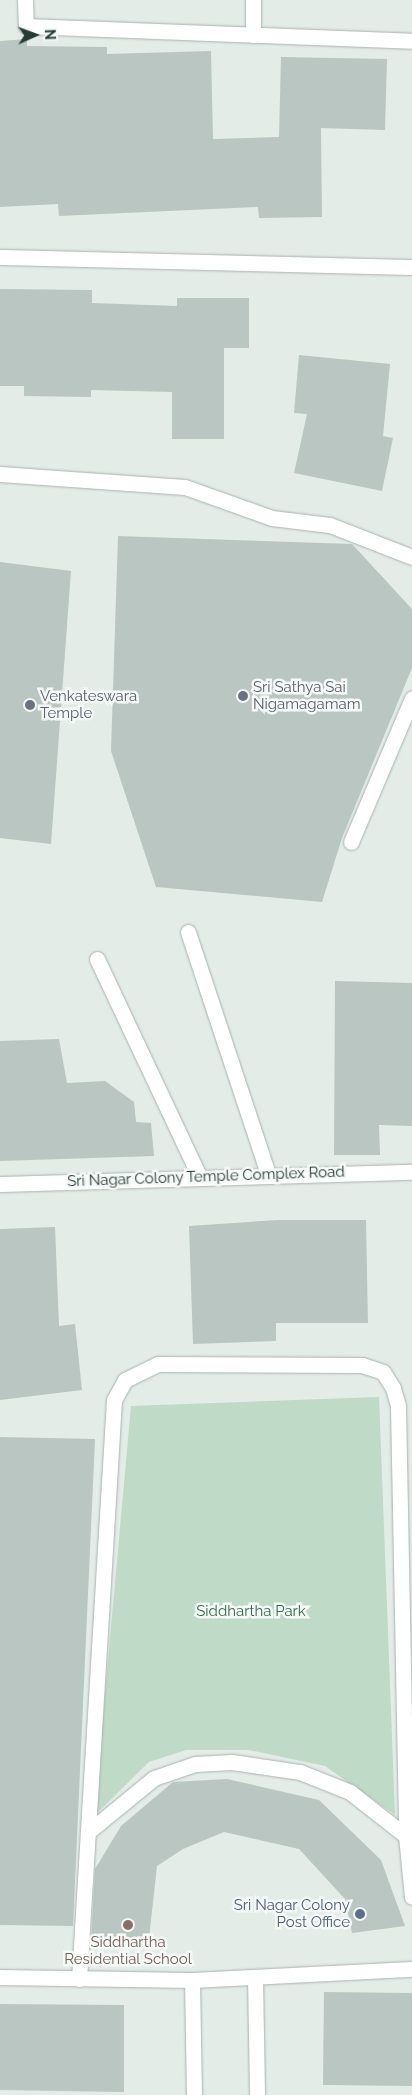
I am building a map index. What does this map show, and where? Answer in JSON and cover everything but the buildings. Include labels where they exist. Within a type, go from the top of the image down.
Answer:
[{"type":"street","points":[[25,0],[26,26],[412,41]]},
{"type":"street","points":[[253,0],[253,35]]},
{"type":"street","points":[[0,257],[412,267]]},
{"type":"street","points":[[0,474],[185,486],[272,518],[330,525],[412,557]]},
{"type":"street","points":[[351,842],[412,698]]},
{"type":"street","points":[[188,932],[268,1174]]},
{"type":"street","points":[[97,959],[199,1176]]},
{"type":"street","name":"Sri Nagar Colony Temple Complex Road","points":[[0,1184],[199,1176],[412,1172]]},
{"type":"street","points":[[78,1979],[114,1400],[125,1380],[158,1364],[362,1365],[382,1372],[398,1406],[406,1836],[412,1897]]},
{"type":"street","points":[[88,1832],[154,1778],[195,1764],[232,1762],[300,1772],[341,1789],[406,1836]]},
{"type":"street","points":[[0,1976],[192,1980],[412,1969]]},
{"type":"street","points":[[255,1978],[257,2095]]},
{"type":"street","points":[[192,1980],[194,2095]]},
{"type":"green space","name":"Siddhartha Park","points":[[379,1397],[395,1815],[325,1766],[249,1750],[186,1750],[149,1762],[94,1816],[131,1406]]},
{"type":"place","name":"Sri Sathya Sai Nigamagamam","points":[[243,696]]},
{"type":"place","name":"Venkateswara Temple","points":[[30,705]]},
{"type":"place","name":"Sri Nagar Colony Post Office","points":[[360,1914]]},
{"type":"place","name":"Siddhartha Residential School","points":[[128,1925]]}]
